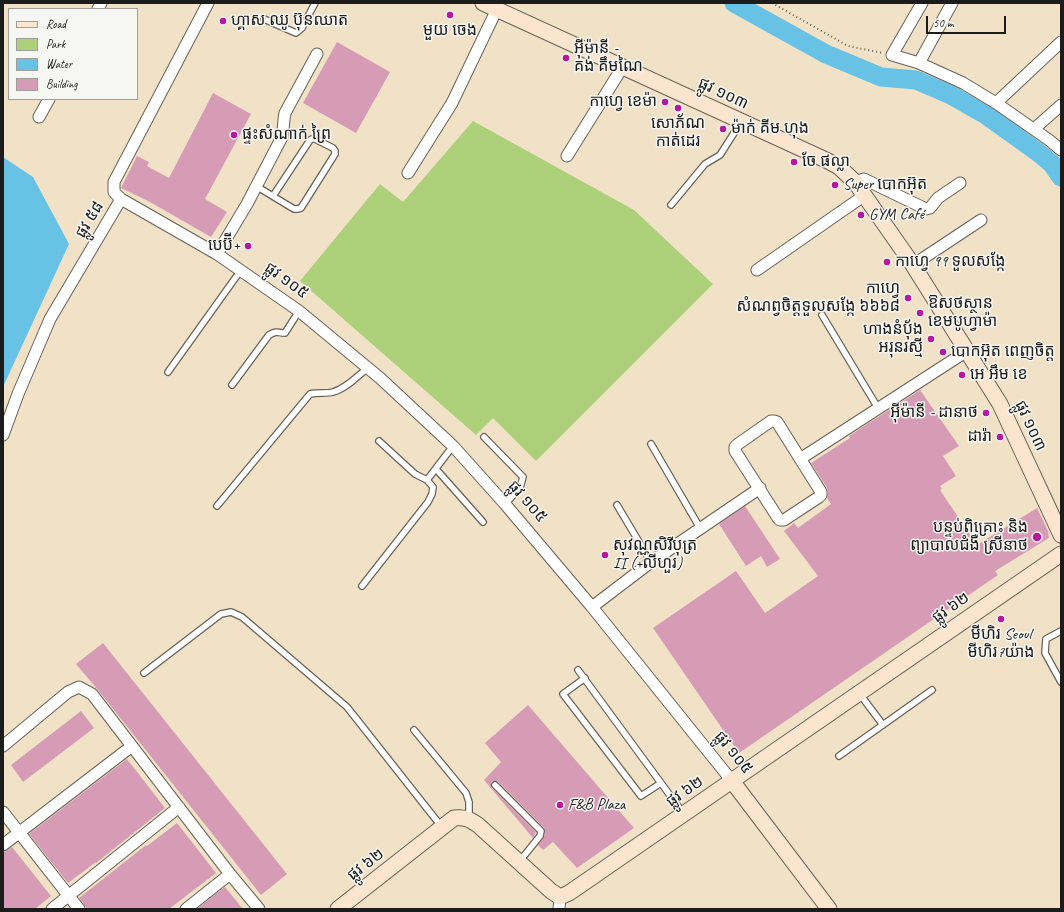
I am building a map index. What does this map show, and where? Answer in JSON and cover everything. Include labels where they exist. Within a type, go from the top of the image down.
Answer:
[{"type":"street","name":"ផ្លូវ ៥៨","points":[[3,436],[18,394],[50,319],[121,199],[114,192],[114,182],[208,3]]},
{"type":"street","name":"ផ្លូវ ១០៣","points":[[483,3],[839,167],[855,182],[865,195],[913,266],[1000,404],[1061,535]]},
{"type":"street","points":[[922,3],[892,55],[919,63],[963,83],[996,103],[1061,150]]},
{"type":"street","points":[[919,63],[952,3]]},
{"type":"street","points":[[408,173],[452,103],[497,9]]},
{"type":"street","points":[[996,103],[1061,42]]},
{"type":"street","points":[[217,254],[247,204],[282,136],[285,113],[317,54]]},
{"type":"street","points":[[567,156],[622,68]]},
{"type":"street","points":[[39,117],[48,100]]},
{"type":"street","points":[[1034,129],[1061,105]]},
{"type":"street","points":[[855,182],[864,179],[926,209],[930,208],[938,198],[960,183]]},
{"type":"street","points":[[757,270],[865,195]]},
{"type":"street","name":"ផ្លូវ ១០៥","points":[[121,199],[217,254],[299,311],[380,378],[453,446],[505,504],[592,607],[732,781],[829,909]]},
{"type":"street","points":[[913,266],[981,220]]},
{"type":"street","points":[[800,459],[966,351]]},
{"type":"street","points":[[771,421],[774,421],[777,422],[800,459],[821,494],[784,520],[780,520],[735,451],[735,447],[771,421]]},
{"type":"street","points":[[592,607],[651,562],[760,488]]},
{"type":"street","name":"ផ្លូវ ៦២","points":[[338,909],[454,818],[462,817],[469,819],[478,825],[551,891],[560,903],[570,893],[1061,554]]},
{"type":"street","points":[[3,746],[68,692],[79,687],[92,694],[258,909]]},
{"type":"street","points":[[3,845],[132,746]]},
{"type":"street","points":[[52,909],[179,807]]},
{"type":"street","points":[[3,812],[79,909]]},
{"type":"street","points":[[186,909],[230,874]]},
{"type":"lane","points":[[264,19],[296,32],[302,28],[315,3]]},
{"type":"lane","points":[[671,204],[704,164],[720,155],[741,122]]},
{"type":"lane","points":[[256,186],[294,209],[301,208],[335,154],[333,148],[315,139],[310,140],[273,196]]},
{"type":"lane","points":[[168,372],[241,270]]},
{"type":"lane","points":[[232,385],[269,335],[275,332],[285,333],[299,311]]},
{"type":"lane","points":[[822,315],[878,408]]},
{"type":"lane","points":[[217,506],[310,394],[317,392],[331,393],[341,389],[368,368]]},
{"type":"lane","points":[[484,437],[523,477],[520,488],[505,504]]},
{"type":"lane","points":[[362,586],[428,502],[432,494],[433,487],[427,480],[415,474],[379,441]]},
{"type":"lane","points":[[651,444],[700,528]]},
{"type":"lane","points":[[427,480],[453,446]]},
{"type":"lane","points":[[436,469],[483,522]]},
{"type":"lane","points":[[617,505],[651,562]]},
{"type":"lane","points":[[144,674],[222,614],[231,612],[242,617],[347,707],[442,828]]},
{"type":"lane","points":[[1061,630],[1046,639],[1046,653],[1061,682]]},
{"type":"lane","points":[[578,670],[684,814]]},
{"type":"lane","points":[[585,678],[563,694],[641,796],[661,783]]},
{"type":"lane","points":[[840,756],[932,690]]},
{"type":"lane","points":[[859,693],[883,725]]},
{"type":"lane","points":[[414,730],[466,792],[469,802],[469,819]]},
{"type":"lane","points":[[495,785],[541,832],[540,836],[519,862]]},
{"type":"path","points":[[772,3],[848,46],[892,55]]},
{"type":"green space","points":[[473,121],[634,210],[713,284],[536,461],[493,418],[476,435],[300,281],[380,184],[403,202]]},
{"type":"water","points":[[3,157],[33,177],[69,244],[3,387]]},
{"type":"building","points":[[337,42],[390,72],[356,133],[303,103]]},
{"type":"building","points":[[213,93],[251,114],[205,199],[227,212],[211,237],[150,202],[121,188],[137,156],[149,162],[147,166],[169,178]]},
{"type":"building","points":[[920,390],[959,446],[943,456],[956,476],[940,486],[942,489],[940,490],[977,545],[1037,508],[1048,531],[1049,538],[995,571],[998,575],[739,753],[653,628],[736,571],[765,613],[818,576],[784,531],[794,523],[798,528],[831,504],[827,498],[827,488],[811,463],[850,438],[849,436]]},
{"type":"building","points":[[745,506],[780,559],[767,567],[761,556],[746,566],[719,524]]},
{"type":"building","points":[[103,643],[287,874],[261,895],[76,664]]},
{"type":"building","points":[[528,705],[634,828],[577,868],[553,842],[543,850],[538,845],[544,837],[544,828],[498,782],[492,782],[492,788],[536,832],[533,838],[484,780],[501,762],[485,743]]},
{"type":"building","points":[[81,711],[94,728],[23,782],[11,765]]},
{"type":"building","points":[[127,759],[165,808],[96,863],[68,883],[29,834]]},
{"type":"building","points":[[177,823],[216,873],[169,909],[87,909],[79,898],[146,845],[147,846]]},
{"type":"building","points":[[12,847],[51,896],[35,909],[3,909],[3,853]]},
{"type":"building","points":[[225,887],[243,909],[197,909],[218,892]]},
{"type":"waterway","points":[[734,3],[826,54],[881,77],[916,80],[951,95],[986,115],[1039,153],[1052,164],[1061,177]]},
{"type":"place","name":"មួយ ចេង","points":[[450,15]]},
{"type":"place","name":"ហ្គាស ឈូ ប៊ុនឈាត","points":[[223,21]]},
{"type":"place","name":"អ៊ីម៉ានី - គង់ គឹមណៃ","points":[[566,58]]},
{"type":"place","name":"កាហ្វេ ខេម៉ា","points":[[665,102]]},
{"type":"place","name":"សោភ័ណ កាត់ដេរ","points":[[678,108]]},
{"type":"place","name":"ម៉ាក់ គីម ហុង","points":[[723,129]]},
{"type":"place","name":"ផ្ទះសំណាក់ ព្រៃ","points":[[234,135]]},
{"type":"place","name":"ចែ ផល្លា","points":[[794,162]]},
{"type":"place","name":"Super បោកអ៊ុត","points":[[835,185]]},
{"type":"place","name":"GYM Café","points":[[861,215]]},
{"type":"place","name":"បេប៊ី+","points":[[248,246]]},
{"type":"place","name":"កាហ្វេ 99 ទួលសង្កែ","points":[[887,262]]},
{"type":"place","name":"កាហ្វេ សំណព្វចិត្តទួលសង្កែ ៦៦៦៨","points":[[908,298]]},
{"type":"place","name":"ឱសថស្ថាន ខេមបូហ្វាម៉ា","points":[[920,313]]},
{"type":"place","name":"ហាងនំប៉័ង អរុនរស្មី","points":[[931,339]]},
{"type":"place","name":"បោកអ៊ុត ពេញចិត្ត","points":[[943,352]]},
{"type":"place","name":"អេ អឹម ខេ","points":[[962,375]]},
{"type":"place","name":"អ៊ីម៉ានី - ដានាថ","points":[[986,413]]},
{"type":"place","name":"ដារ៉ា","points":[[1000,437]]},
{"type":"place","name":"បន្ទប់ពិគ្រោះ និង ព្យាបាលជំងឺ ស្រីនាថ","points":[[1037,537]]},
{"type":"place","name":"សុវណ្ណសិរីបុត្រ II (+លីហួរ)","points":[[605,555]]},
{"type":"place","name":"មីហិរ Seoul មីហិរ7យ៉ាង","points":[[1001,619]]},
{"type":"place","name":"F&B Plaza","points":[[560,805]]}]
